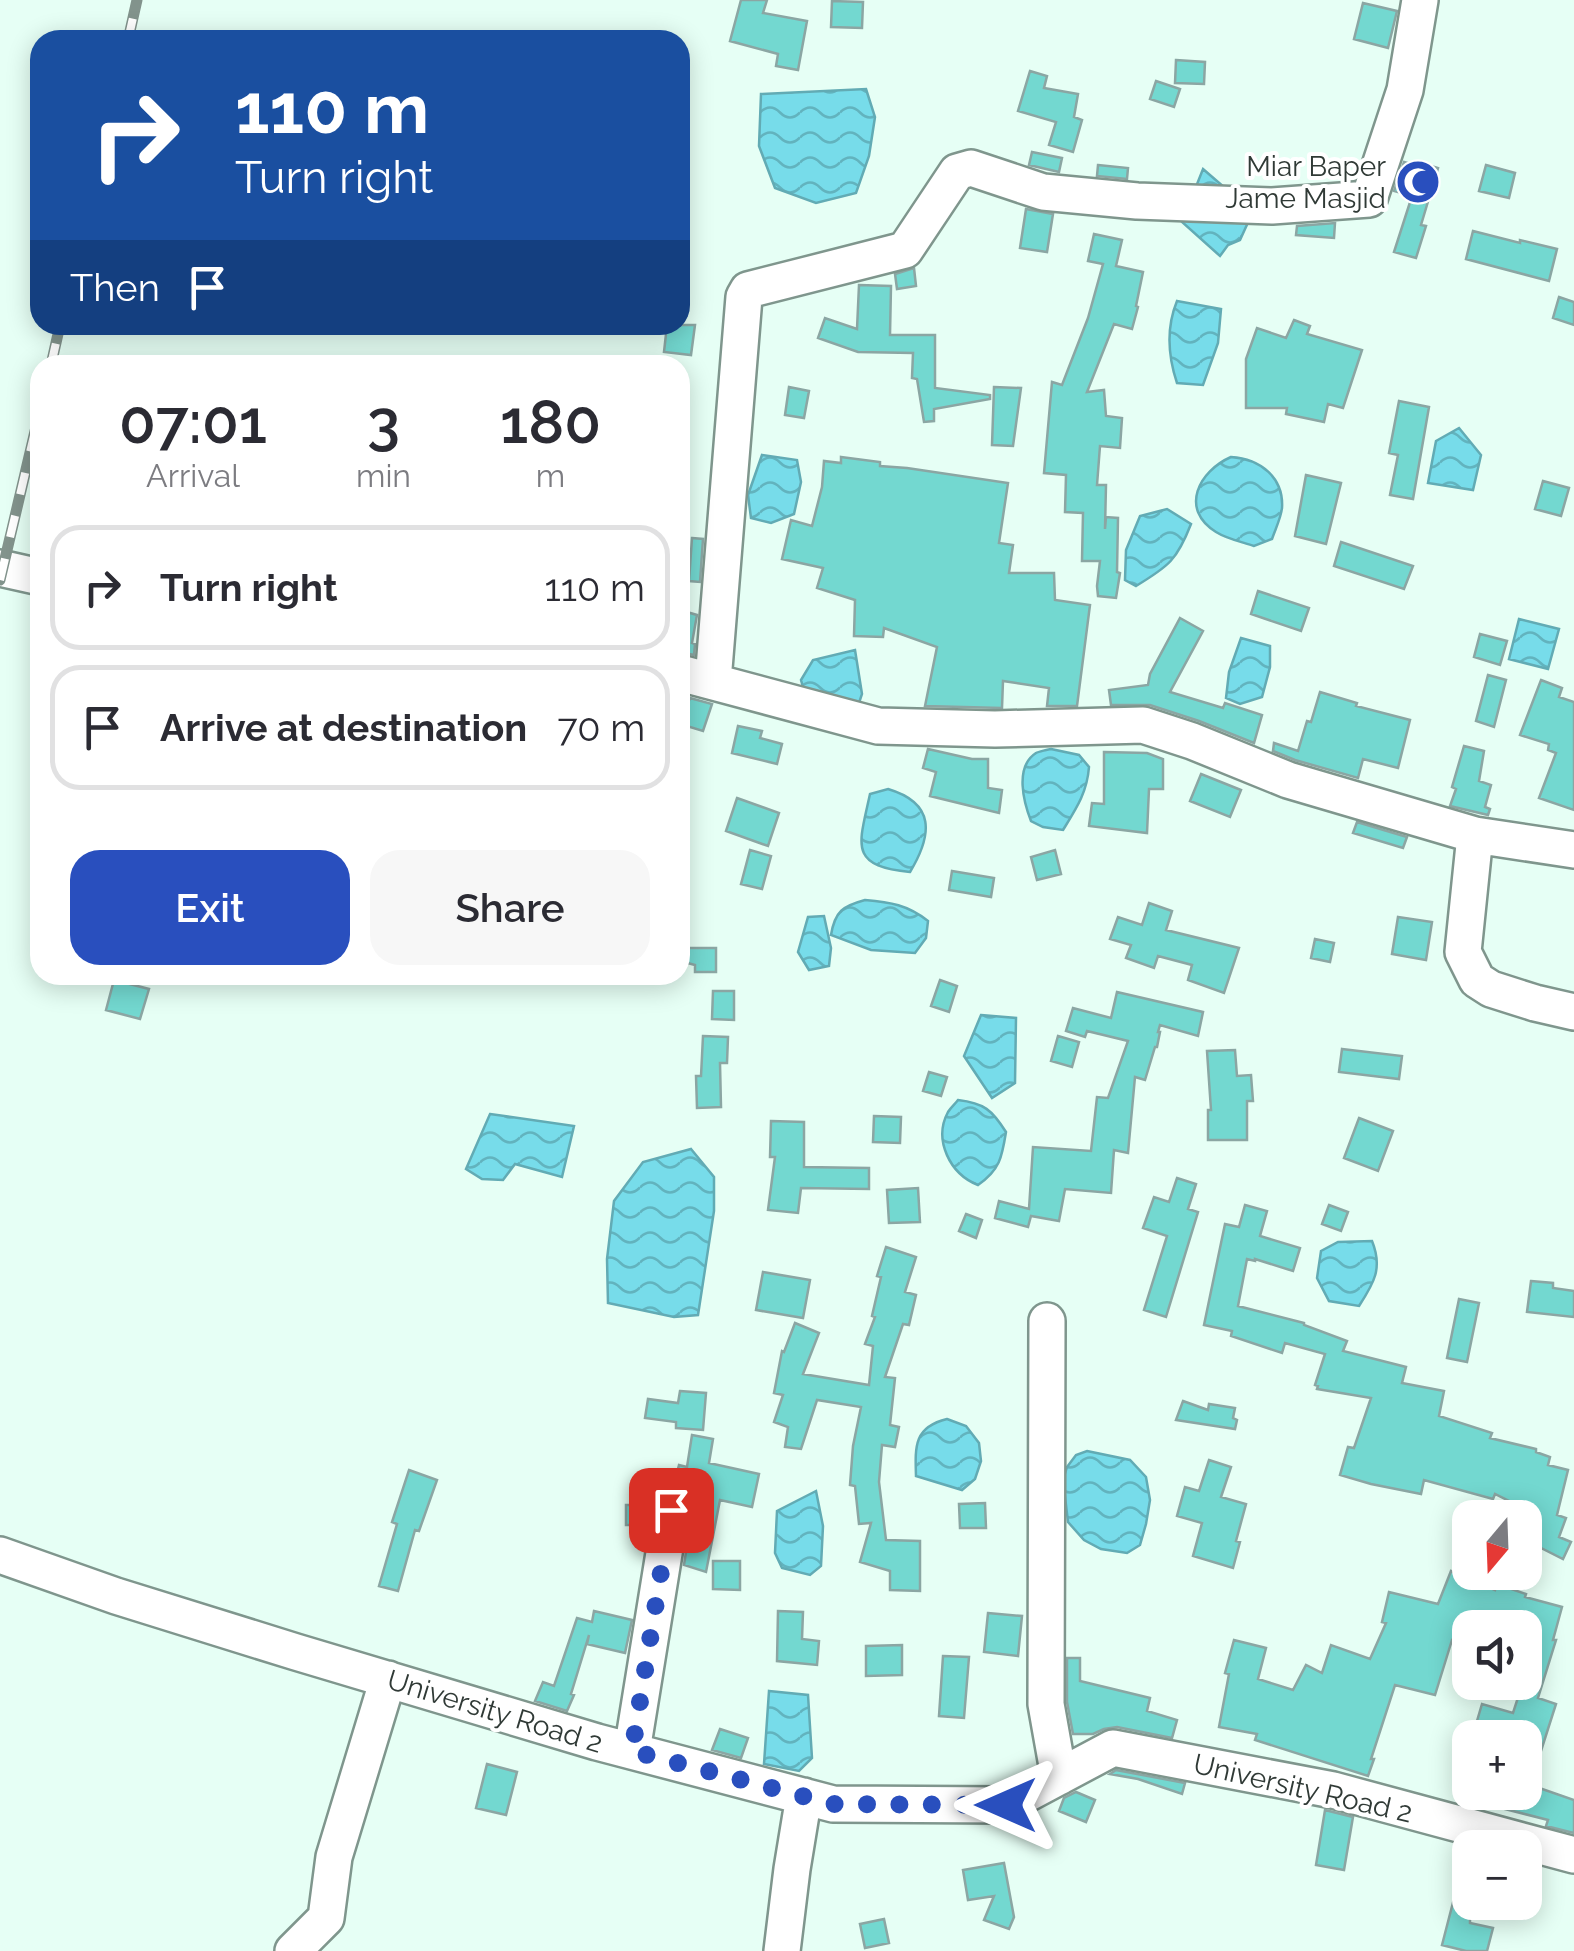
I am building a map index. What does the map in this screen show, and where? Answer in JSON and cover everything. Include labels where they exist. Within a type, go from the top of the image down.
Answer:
[{"type":"street","points":[[1420,0],[1405,90],[1369,199],[1272,206],[1137,201],[1043,192],[962,168],[905,250],[748,290],[744,297],[696,677],[878,726],[995,729],[1144,725],[1288,780],[1475,835],[1574,850]]},
{"type":"street","points":[[0,568],[30,575]]},
{"type":"street","points":[[1475,835],[1463,952],[1477,980],[1535,1004],[1574,1012]]},
{"type":"street","points":[[1047,1320],[1046,1704],[1059,1777]]},
{"type":"street","points":[[632,1751],[671,1510]]},
{"type":"street","name":"University Road 2","points":[[0,1555],[116,1596],[388,1680],[833,1804],[1006,1805],[1113,1748],[1334,1790],[1574,1856]]},
{"type":"street","points":[[293,1951],[326,1918],[334,1857],[388,1680]]},
{"type":"street","points":[[782,1951],[804,1796]]},
{"type":"water","points":[[866,89],[875,117],[869,156],[856,193],[816,203],[775,188],[759,146],[761,94]]},
{"type":"water","points":[[1203,169],[1239,200],[1250,218],[1240,240],[1228,245],[1220,256],[1182,222]]},
{"type":"water","points":[[1177,301],[1221,309],[1218,343],[1203,385],[1177,383],[1170,342]]},
{"type":"water","points":[[1459,428],[1481,455],[1473,490],[1428,483],[1436,441]]},
{"type":"water","points":[[762,455],[797,460],[801,482],[794,514],[771,523],[751,518],[748,495]]},
{"type":"water","points":[[1231,457],[1251,461],[1268,472],[1282,497],[1272,539],[1254,546],[1216,532],[1198,513],[1196,502],[1202,481]]},
{"type":"water","points":[[1167,509],[1191,524],[1171,561],[1136,586],[1125,580],[1126,550],[1140,516]]},
{"type":"water","points":[[1519,619],[1559,629],[1548,669],[1509,659]]},
{"type":"water","points":[[1241,638],[1270,646],[1270,667],[1262,697],[1240,704],[1226,698],[1229,672]]},
{"type":"water","points":[[855,650],[862,694],[857,709],[806,698],[801,680],[813,660]]},
{"type":"water","points":[[1051,749],[1079,755],[1089,767],[1083,793],[1063,830],[1031,821],[1024,795],[1023,776],[1029,759]]},
{"type":"water","points":[[888,789],[914,803],[925,822],[923,845],[910,872],[876,864],[863,850],[861,840],[870,794]]},
{"type":"water","points":[[865,900],[898,905],[928,921],[926,938],[915,953],[871,950],[831,935],[841,911]]},
{"type":"water","points":[[824,916],[831,948],[829,966],[809,970],[798,952],[808,917]]},
{"type":"water","points":[[981,1015],[1016,1018],[1015,1083],[992,1098],[964,1056]]},
{"type":"water","points":[[958,1100],[987,1109],[1006,1132],[999,1162],[978,1185],[959,1173],[944,1145],[944,1123]]},
{"type":"water","points":[[490,1114],[574,1126],[562,1177],[515,1164],[503,1180],[482,1179],[466,1169]]},
{"type":"water","points":[[691,1149],[714,1177],[714,1211],[698,1315],[674,1317],[608,1303],[607,1259],[614,1201],[643,1162]]},
{"type":"water","points":[[1372,1241],[1377,1259],[1375,1275],[1359,1306],[1329,1301],[1317,1278],[1321,1251],[1338,1242]]},
{"type":"water","points":[[947,1419],[966,1426],[979,1443],[981,1461],[975,1479],[962,1490],[916,1476],[922,1433]]},
{"type":"water","points":[[1087,1451],[1130,1460],[1146,1477],[1150,1500],[1146,1524],[1140,1545],[1127,1553],[1101,1549],[1084,1540],[1068,1522],[1063,1480],[1076,1455]]},
{"type":"water","points":[[816,1491],[823,1526],[821,1566],[810,1575],[782,1568],[775,1553],[777,1511]]},
{"type":"water","points":[[769,1691],[808,1695],[812,1758],[799,1771],[764,1764]]},
{"type":"building","points":[[741,0],[767,0],[763,13],[807,21],[798,70],[776,66],[778,54],[730,41]]},
{"type":"building","points":[[832,1],[863,2],[862,28],[831,27]]},
{"type":"building","points":[[1363,3],[1397,11],[1388,48],[1354,39]]},
{"type":"building","points":[[1176,60],[1205,62],[1204,84],[1175,83]]},
{"type":"building","points":[[1030,71],[1047,76],[1044,88],[1078,94],[1074,117],[1082,120],[1073,152],[1049,145],[1056,122],[1018,111]]},
{"type":"building","points":[[1156,81],[1180,89],[1174,107],[1150,99]]},
{"type":"building","points":[[1032,152],[1062,158],[1059,172],[1029,165]]},
{"type":"building","points":[[1404,162],[1438,168],[1416,258],[1394,252],[1412,196],[1394,191]]},
{"type":"building","points":[[1098,165],[1128,168],[1127,179],[1097,176]]},
{"type":"building","points":[[1486,165],[1515,173],[1509,198],[1479,191]]},
{"type":"building","points":[[1026,209],[1053,214],[1047,252],[1020,248]]},
{"type":"building","points":[[1335,223],[1334,238],[1296,235],[1297,226]]},
{"type":"building","points":[[1473,231],[1557,249],[1549,281],[1466,259]]},
{"type":"building","points":[[1094,234],[1122,240],[1116,266],[1143,272],[1132,329],[1114,324],[1087,392],[1104,390],[1106,416],[1122,418],[1120,448],[1100,446],[1097,485],[1106,485],[1105,529],[1106,517],[1118,518],[1120,573],[1116,598],[1098,596],[1100,561],[1082,561],[1083,513],[1065,512],[1066,475],[1044,473],[1052,382],[1062,385],[1088,318],[1103,264],[1088,261]]},
{"type":"building","points":[[914,268],[916,286],[897,289],[895,274]]},
{"type":"building","points":[[859,285],[891,286],[890,335],[935,335],[935,388],[990,395],[990,399],[934,409],[934,421],[924,422],[917,379],[912,378],[913,353],[858,352],[818,338],[825,318],[857,329]]},
{"type":"building","points":[[1559,297],[1574,302],[1574,325],[1553,318]]},
{"type":"building","points":[[1294,320],[1310,326],[1307,334],[1362,350],[1343,408],[1328,404],[1324,422],[1286,414],[1287,408],[1246,408],[1246,359],[1257,328],[1286,338]]},
{"type":"building","points":[[690,325],[695,325],[691,355],[664,352],[666,335],[690,335]]},
{"type":"building","points":[[789,387],[809,391],[804,418],[785,415]]},
{"type":"building","points":[[994,387],[1021,388],[1013,446],[992,445]]},
{"type":"building","points":[[1399,401],[1429,407],[1413,499],[1390,495],[1398,455],[1389,453]]},
{"type":"building","points":[[841,457],[1008,483],[999,543],[1013,545],[1009,573],[1054,573],[1055,600],[1090,605],[1077,706],[1047,706],[1049,688],[1003,681],[1002,708],[925,706],[937,647],[884,628],[883,637],[854,636],[855,600],[817,588],[823,568],[782,559],[791,520],[812,526],[824,461],[841,463]]},
{"type":"building","points":[[1306,475],[1341,483],[1326,544],[1295,536]]},
{"type":"building","points":[[1543,481],[1569,488],[1561,516],[1535,509]]},
{"type":"building","points":[[692,538],[703,539],[700,582],[690,581]]},
{"type":"building","points":[[1341,542],[1413,566],[1404,589],[1334,566]]},
{"type":"building","points":[[1258,591],[1309,608],[1301,631],[1251,614]]},
{"type":"building","points":[[690,613],[697,615],[694,655],[690,654]]},
{"type":"building","points":[[1180,618],[1203,631],[1170,692],[1262,715],[1254,743],[1150,705],[1111,705],[1109,690],[1148,685]]},
{"type":"building","points":[[1480,634],[1507,641],[1500,665],[1474,657]]},
{"type":"building","points":[[1488,675],[1506,680],[1494,727],[1476,721]]},
{"type":"building","points":[[1541,680],[1562,688],[1559,697],[1574,702],[1574,810],[1539,798],[1556,753],[1548,750],[1549,744],[1520,735]]},
{"type":"building","points":[[1320,692],[1410,720],[1398,768],[1363,759],[1358,778],[1273,751],[1274,743],[1298,751]]},
{"type":"building","points":[[690,698],[712,704],[703,731],[690,727]]},
{"type":"building","points":[[738,726],[762,731],[760,738],[782,744],[777,764],[732,753]]},
{"type":"building","points":[[1464,746],[1484,751],[1479,781],[1491,785],[1485,807],[1490,809],[1488,815],[1450,806]]},
{"type":"building","points":[[928,749],[988,759],[988,788],[1002,790],[999,813],[930,796],[936,772],[923,768]]},
{"type":"building","points":[[1104,752],[1147,753],[1163,759],[1163,789],[1149,789],[1147,833],[1089,826],[1092,803],[1104,804]]},
{"type":"building","points":[[1201,774],[1241,790],[1230,817],[1190,801]]},
{"type":"building","points":[[737,798],[779,813],[768,846],[726,831]]},
{"type":"building","points":[[1357,822],[1407,837],[1403,848],[1353,833]]},
{"type":"building","points":[[750,850],[771,856],[762,889],[741,884]]},
{"type":"building","points":[[1055,850],[1061,874],[1037,880],[1031,857]]},
{"type":"building","points":[[952,871],[994,878],[991,897],[949,890]]},
{"type":"building","points":[[1149,903],[1172,911],[1166,930],[1239,948],[1224,993],[1188,980],[1192,965],[1158,956],[1154,968],[1126,958],[1131,945],[1110,939],[1118,917],[1142,925]]},
{"type":"building","points":[[1398,917],[1432,922],[1426,960],[1392,954]]},
{"type":"building","points":[[1315,939],[1334,943],[1330,962],[1311,958]]},
{"type":"building","points":[[690,948],[716,948],[716,972],[695,972],[695,965],[690,964]]},
{"type":"building","points":[[940,980],[957,986],[949,1012],[931,1006]]},
{"type":"building","points":[[113,985],[149,989],[140,1019],[106,1010]]},
{"type":"building","points":[[713,991],[734,991],[734,1020],[712,1019]]},
{"type":"building","points":[[1117,992],[1203,1012],[1198,1036],[1160,1025],[1145,1080],[1135,1077],[1128,1153],[1114,1150],[1111,1193],[1065,1189],[1059,1221],[1031,1216],[1028,1227],[995,1218],[999,1201],[1029,1209],[1033,1147],[1091,1151],[1097,1097],[1108,1098],[1128,1041],[1087,1031],[1085,1037],[1066,1031],[1073,1008],[1111,1018]]},
{"type":"building","points":[[703,1036],[728,1037],[727,1063],[720,1063],[721,1107],[697,1108],[696,1076],[701,1076]]},
{"type":"building","points":[[1058,1036],[1079,1042],[1072,1067],[1051,1061]]},
{"type":"building","points":[[1342,1049],[1402,1056],[1399,1079],[1339,1072]]},
{"type":"building","points":[[1235,1050],[1237,1076],[1251,1075],[1253,1101],[1247,1101],[1247,1140],[1208,1140],[1211,1110],[1207,1051]]},
{"type":"building","points":[[929,1072],[947,1077],[941,1096],[923,1091]]},
{"type":"building","points":[[874,1116],[901,1117],[900,1143],[873,1142]]},
{"type":"building","points":[[1359,1118],[1393,1131],[1378,1171],[1344,1158]]},
{"type":"building","points":[[771,1121],[804,1122],[804,1167],[869,1168],[869,1189],[801,1188],[798,1213],[768,1210],[775,1157],[770,1157]]},
{"type":"building","points":[[1177,1178],[1196,1184],[1188,1209],[1198,1212],[1166,1317],[1144,1310],[1167,1236],[1143,1228],[1154,1197],[1169,1202]]},
{"type":"building","points":[[918,1188],[920,1222],[889,1223],[887,1190]]},
{"type":"building","points":[[1245,1205],[1267,1211],[1260,1236],[1300,1248],[1293,1271],[1247,1259],[1238,1306],[1304,1323],[1347,1341],[1343,1351],[1406,1367],[1402,1383],[1444,1391],[1439,1416],[1492,1433],[1490,1438],[1536,1449],[1550,1457],[1548,1465],[1568,1470],[1557,1515],[1566,1518],[1559,1537],[1571,1542],[1563,1559],[1542,1548],[1542,1500],[1507,1500],[1495,1494],[1493,1499],[1424,1480],[1421,1494],[1340,1475],[1348,1447],[1354,1448],[1371,1398],[1317,1389],[1325,1354],[1285,1343],[1282,1353],[1231,1336],[1232,1331],[1204,1325],[1225,1224],[1239,1227]]},
{"type":"building","points":[[1329,1205],[1348,1212],[1341,1231],[1322,1224]]},
{"type":"building","points":[[966,1214],[982,1220],[976,1238],[959,1231]]},
{"type":"building","points":[[886,1247],[916,1257],[905,1292],[916,1295],[909,1325],[903,1324],[885,1377],[895,1378],[890,1425],[899,1427],[895,1447],[882,1445],[879,1482],[886,1540],[920,1541],[920,1591],[890,1590],[890,1571],[860,1562],[871,1523],[859,1524],[855,1486],[850,1485],[861,1407],[817,1400],[801,1449],[785,1447],[788,1427],[774,1422],[783,1395],[774,1393],[782,1351],[795,1323],[819,1333],[803,1374],[869,1385],[873,1346],[865,1344],[875,1317],[872,1316],[881,1277],[877,1276]]},
{"type":"building","points":[[763,1272],[810,1280],[803,1318],[756,1310]]},
{"type":"building","points":[[1531,1281],[1553,1283],[1553,1288],[1574,1291],[1574,1317],[1527,1312]]},
{"type":"building","points":[[1459,1299],[1479,1303],[1467,1362],[1447,1358]]},
{"type":"building","points":[[680,1391],[706,1393],[703,1430],[676,1428],[676,1422],[645,1418],[648,1399],[678,1403]]},
{"type":"building","points":[[1183,1401],[1208,1410],[1209,1404],[1235,1408],[1235,1429],[1176,1420]]},
{"type":"building","points":[[692,1435],[713,1439],[709,1463],[759,1474],[752,1507],[720,1500],[706,1572],[684,1565],[691,1503],[684,1493],[673,1489],[679,1465],[687,1467]]},
{"type":"building","points":[[1209,1460],[1231,1467],[1221,1497],[1246,1504],[1233,1568],[1193,1556],[1202,1523],[1177,1516],[1185,1487],[1199,1491]]},
{"type":"building","points":[[409,1470],[437,1480],[419,1531],[415,1530],[398,1591],[379,1586],[397,1524],[392,1522]]},
{"type":"building","points":[[985,1503],[986,1528],[960,1528],[959,1504]]},
{"type":"building","points":[[626,1505],[650,1505],[647,1525],[626,1525]]},
{"type":"building","points":[[713,1561],[740,1561],[740,1590],[713,1589]]},
{"type":"building","points":[[1451,1571],[1452,1590],[1514,1590],[1526,1594],[1525,1597],[1562,1607],[1542,1685],[1542,1610],[1452,1610],[1452,1640],[1435,1695],[1395,1685],[1368,1776],[1255,1740],[1257,1734],[1219,1727],[1229,1674],[1225,1673],[1234,1640],[1266,1648],[1258,1679],[1293,1690],[1306,1665],[1322,1673],[1331,1645],[1370,1659],[1386,1623],[1382,1622],[1389,1592],[1438,1604]]},
{"type":"building","points":[[594,1611],[632,1620],[625,1653],[587,1644],[589,1635],[567,1711],[535,1701],[543,1682],[554,1686],[577,1618],[592,1622]]},
{"type":"building","points":[[778,1611],[803,1612],[802,1639],[819,1641],[817,1665],[777,1661]]},
{"type":"building","points":[[988,1613],[1022,1616],[1018,1656],[984,1652]]},
{"type":"building","points":[[902,1645],[902,1675],[866,1676],[866,1646]]},
{"type":"building","points":[[943,1656],[969,1657],[964,1718],[939,1716]]},
{"type":"building","points":[[1067,1658],[1080,1658],[1080,1681],[1150,1698],[1147,1711],[1177,1720],[1172,1738],[1117,1727],[1093,1734],[1073,1734],[1067,1702]]},
{"type":"building","points":[[1542,1699],[1556,1704],[1542,1748],[1542,1720],[1477,1720],[1482,1704],[1513,1713],[1517,1700]]},
{"type":"building","points":[[720,1729],[748,1738],[741,1758],[712,1750]]},
{"type":"building","points":[[487,1764],[517,1772],[506,1815],[476,1808]]},
{"type":"building","points":[[1116,1770],[1185,1783],[1182,1794],[1110,1774]]},
{"type":"building","points":[[1542,1789],[1574,1800],[1574,1833],[1546,1826],[1548,1820],[1509,1810],[1542,1810]]},
{"type":"building","points":[[1076,1792],[1095,1800],[1086,1822],[1059,1811],[1064,1798]]},
{"type":"building","points":[[1325,1810],[1353,1817],[1344,1870],[1316,1865]]},
{"type":"building","points":[[1004,1863],[1014,1917],[1009,1929],[984,1920],[994,1896],[968,1900],[963,1870]]},
{"type":"building","points":[[1452,1906],[1452,1920],[1470,1920],[1493,1928],[1487,1951],[1442,1945]]},
{"type":"building","points":[[884,1919],[889,1943],[865,1948],[860,1924]]},
{"type":"railway","points":[[130,30],[137,0]]},
{"type":"railway","points":[[53,355],[58,335]]},
{"type":"railway","points":[[0,580],[30,452]]},
{"type":"place","name":"Miar Baper Jame Masjid","points":[[1418,182]]},
{"type":"route","points":[[671,1510],[632,1751],[833,1804],[1006,1805]]}]
